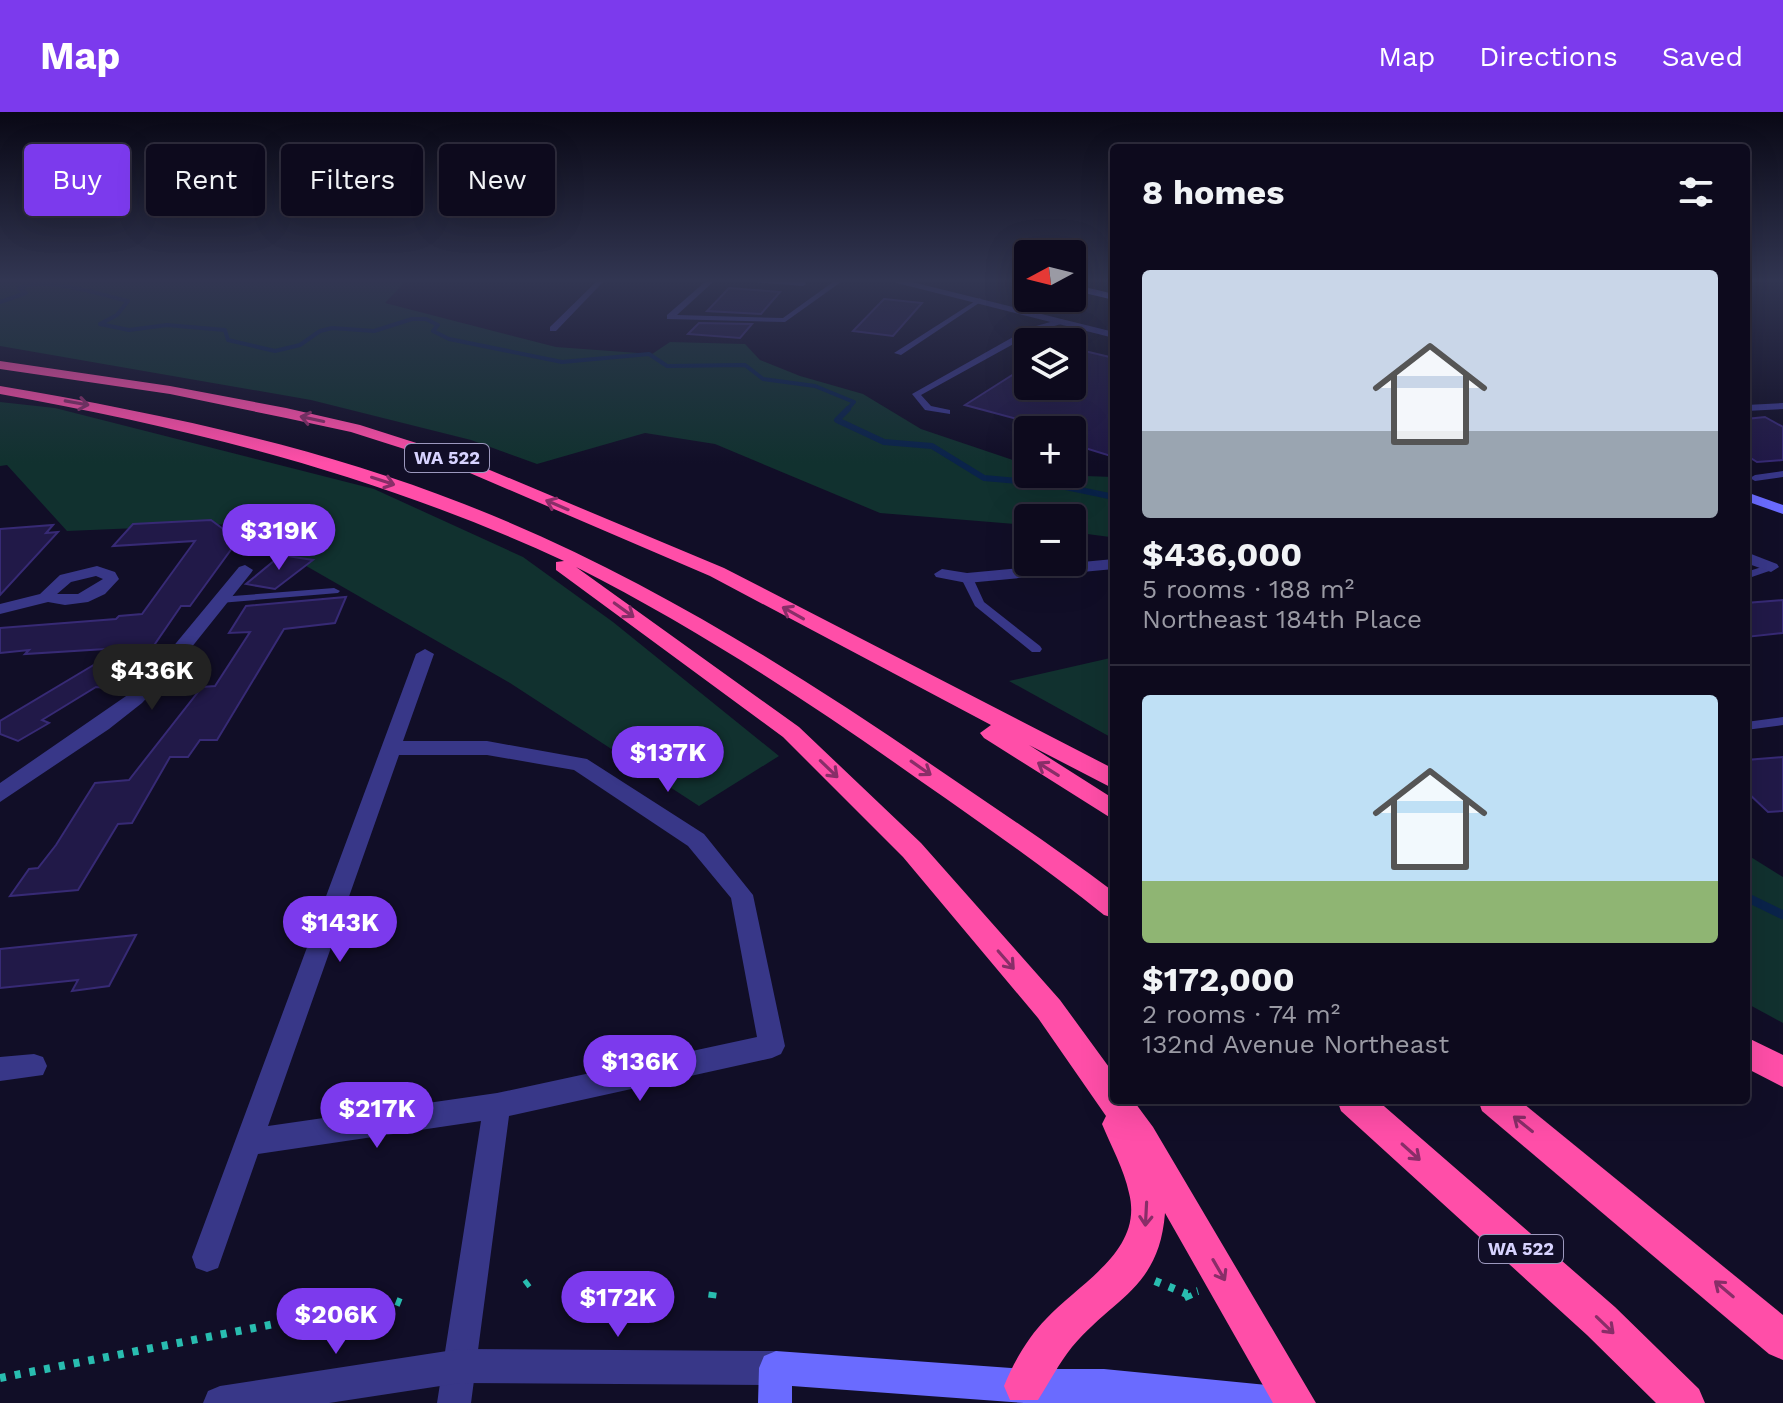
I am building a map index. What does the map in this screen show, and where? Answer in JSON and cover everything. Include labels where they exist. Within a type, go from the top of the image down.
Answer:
[{"type":"highway","name":"WA 522","points":[[0,365],[170,390],[286,413],[355,428],[448,458],[717,572],[862,651],[1110,808]]},
{"type":"highway","name":"WA 522","points":[[0,390],[189,425],[387,482],[516,531],[642,590],[832,706],[1074,875],[1110,904]]},
{"type":"highway","points":[[516,531],[791,732],[912,850],[1049,1009],[1110,1095]]},
{"type":"highway","points":[[862,651],[1110,778]]},
{"type":"highway","points":[[1750,1053],[1783,1072]]},
{"type":"highway","points":[[1105,1088],[1110,1100]]},
{"type":"highway","points":[[1024,1386],[1058,1334],[1132,1265],[1145,1232],[1148,1195],[1111,1104]]},
{"type":"highway","points":[[1116,1104],[1141,1139],[1296,1403]]},
{"type":"highway","name":"WA 522","points":[[1357,1104],[1601,1321],[1685,1403]]},
{"type":"highway","points":[[1499,1104],[1783,1340]]},
{"type":"main road","points":[[1750,498],[1783,510]]},
{"type":"main road","points":[[775,1403],[776,1368],[1024,1386],[1104,1386],[1276,1403]]},
{"type":"street","points":[[1750,559],[1771,567]]},
{"type":"street","points":[[942,574],[967,578],[1110,564]]},
{"type":"street","points":[[0,795],[16,779],[115,716],[141,693],[245,570]]},
{"type":"street","points":[[0,609],[49,597]]},
{"type":"street","points":[[207,1257],[425,654]]},
{"type":"street","points":[[250,1142],[497,1106],[772,1046],[742,895],[696,840],[580,764],[487,748],[392,748]]},
{"type":"street","points":[[0,1069],[34,1066]]},
{"type":"street","points":[[454,1403],[497,1106]]},
{"type":"street","points":[[220,1403],[460,1366],[776,1368]]},
{"type":"lane","points":[[898,353],[915,342]]},
{"type":"lane","points":[[947,412],[928,408],[916,394],[1010,342]]},
{"type":"lane","points":[[1750,408],[1783,406]]},
{"type":"lane","points":[[1755,478],[1783,474]]},
{"type":"lane","points":[[1750,575],[1771,567]]},
{"type":"lane","points":[[967,578],[979,604],[1036,649]]},
{"type":"lane","points":[[220,600],[334,591]]},
{"type":"lane","points":[[1750,725],[1783,721]]},
{"type":"path","points":[[1151,1278],[1187,1294],[1199,1291]]},
{"type":"path","points":[[1187,1294],[1192,1305]]},
{"type":"path","points":[[0,1378],[386,1302]]},
{"type":"green space","points":[[0,342],[538,342],[556,347],[652,354],[670,342],[745,344],[760,360],[800,376],[863,394],[921,429],[1014,460],[1014,488],[1086,488],[1086,476],[1110,477],[1110,537],[1086,534],[1086,504],[1014,504],[1014,524],[880,513],[715,444],[645,433],[537,464],[471,440],[311,400],[0,346]]},
{"type":"green space","points":[[0,402],[55,408],[374,489],[523,557],[613,622],[779,756],[699,806],[510,683],[233,524],[67,531],[7,465],[0,466]]},
{"type":"green space","points":[[1110,658],[1110,737],[1009,681]]},
{"type":"green space","points":[[1750,856],[1783,877],[1783,1023],[1750,1005]]},
{"type":"building","points":[[1086,351],[1110,357],[1110,456],[1086,448],[1086,416],[1014,418],[965,405],[1014,374],[1014,400],[1086,400]]},
{"type":"building","points":[[1765,417],[1783,427],[1783,460],[1757,462],[1750,458],[1750,419]]},
{"type":"building","points":[[211,520],[238,540],[190,606],[181,606],[135,673],[118,689],[96,687],[42,720],[49,723],[18,741],[0,734],[0,721],[122,648],[0,653],[0,628],[116,619],[142,614],[195,541],[113,546],[133,524]]},
{"type":"building","points":[[53,525],[46,533],[58,532],[0,595],[0,529]]},
{"type":"building","points":[[281,555],[313,560],[275,589],[246,584]]},
{"type":"building","points":[[346,597],[335,623],[284,629],[217,740],[200,740],[188,757],[170,757],[132,823],[118,824],[78,890],[10,896],[29,869],[38,868],[56,845],[95,783],[129,780],[202,687],[215,686],[250,632],[229,633],[246,606]]},
{"type":"building","points":[[1783,600],[1783,633],[1750,637],[1750,603]]},
{"type":"building","points":[[1783,757],[1783,811],[1768,812],[1750,795],[1750,760]]},
{"type":"building","points":[[136,935],[109,986],[72,991],[78,980],[0,988],[0,949]]},
{"type":"waterway","points":[[238,342],[275,351],[304,342]]},
{"type":"waterway","points":[[465,342],[562,362],[649,354],[667,366],[745,365],[763,379],[815,386],[854,402],[846,411]]},
{"type":"waterway","points":[[846,411],[837,420],[884,442],[932,446],[984,478],[1051,484],[1110,496]]},
{"type":"waterway","points":[[1750,899],[1783,915]]}]
